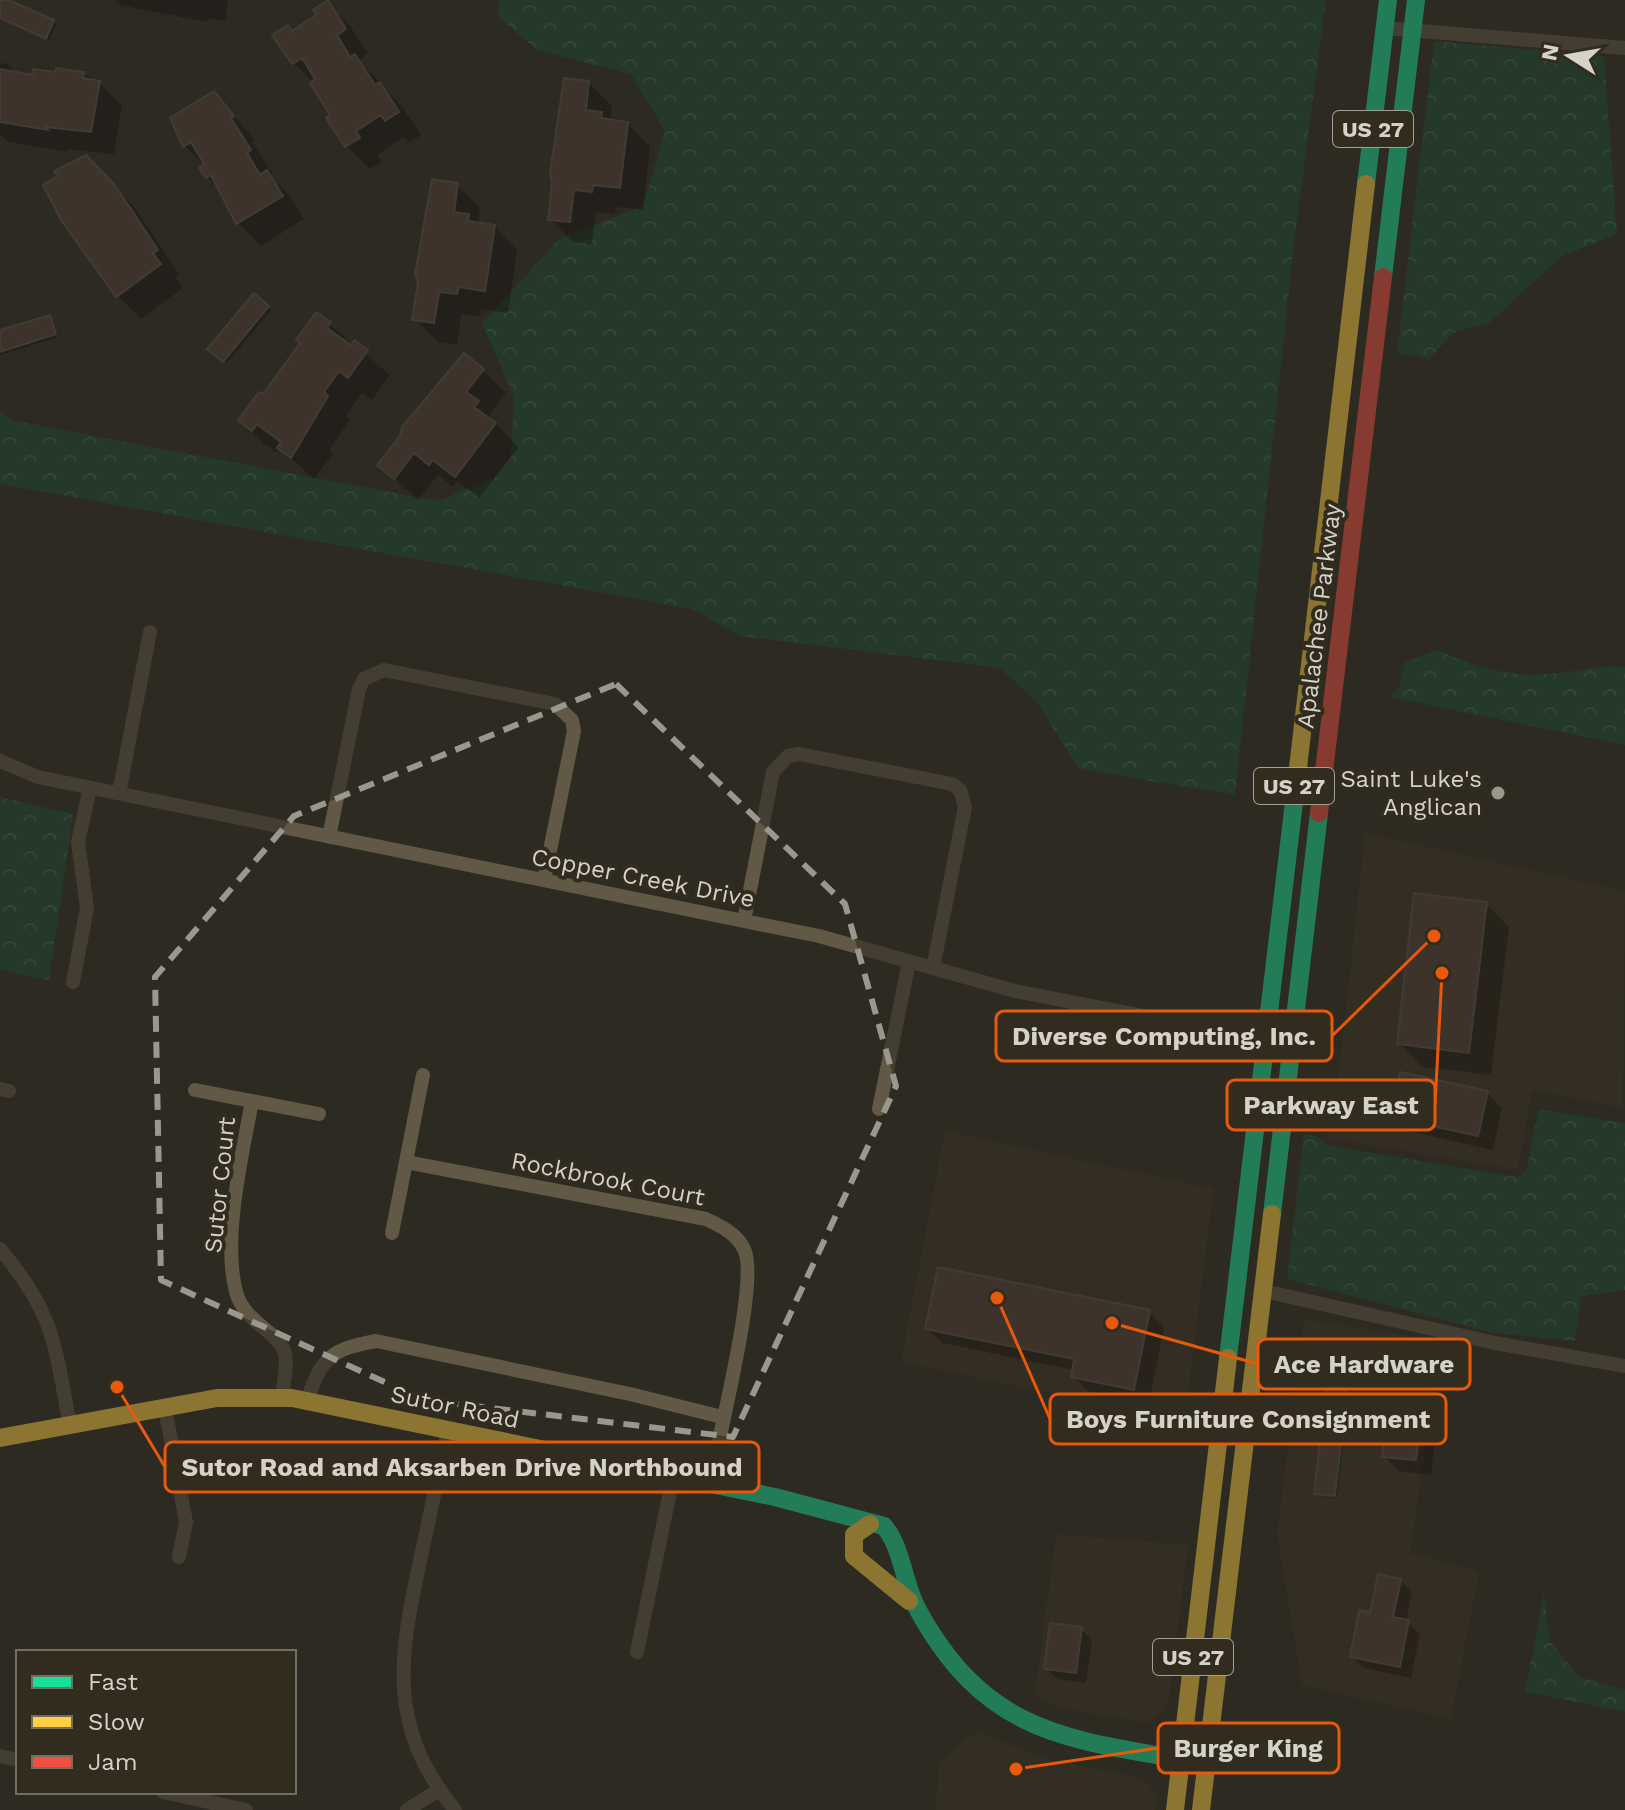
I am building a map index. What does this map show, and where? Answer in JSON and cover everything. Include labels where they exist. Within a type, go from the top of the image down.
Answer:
[{"type":"main road","name":"Apalachee Parkway","points":[[1175,1810],[1388,0]]},
{"type":"main road","name":"Apalachee Parkway","points":[[1201,1810],[1416,0]]},
{"type":"main road","points":[[1324,532],[1353,536]]},
{"type":"main road","points":[[1240,1256],[1249,1282],[1264,1291]]},
{"type":"main road","points":[[1236,1296],[1249,1304],[1260,1330]]},
{"type":"main road","name":"Sutor Road","points":[[0,1438],[217,1398],[282,1398],[775,1497],[870,1524]]},
{"type":"main road","points":[[828,1513],[851,1545],[858,1561],[895,1586],[919,1612],[963,1675],[991,1702],[1018,1718],[1075,1739],[1207,1764]]},
{"type":"main road","points":[[851,1545],[858,1530],[870,1524],[890,1531],[906,1585],[919,1612]]},
{"type":"main road","points":[[870,1567],[890,1560],[895,1545]]},
{"type":"street","points":[[1385,28],[1625,48]]},
{"type":"street","points":[[119,793],[150,632]]},
{"type":"street","points":[[329,837],[359,689],[364,679],[384,670],[555,704],[566,712],[574,731],[544,880]]},
{"type":"street","points":[[744,921],[773,772],[788,756],[821,757],[952,784],[960,790],[965,807],[933,968]]},
{"type":"street","name":"Copper Creek Drive","points":[[0,761],[38,777],[744,921],[1015,991],[1185,1024],[1202,1020],[1232,1025],[1265,1039],[1293,1044]]},
{"type":"street","points":[[73,982],[87,908],[78,842],[90,788]]},
{"type":"street","points":[[879,1109],[909,962]]},
{"type":"street","points":[[392,1233],[423,1075]]},
{"type":"street","name":"Sutor Court","points":[[195,1090],[319,1114]]},
{"type":"street","name":"Sutor Court","points":[[252,1101],[239,1178],[234,1278],[242,1307],[250,1320],[279,1342],[286,1355],[282,1398]]},
{"type":"street","name":"Rockbrook Court","points":[[406,1162],[706,1219],[734,1236],[745,1250],[749,1286],[710,1485]]},
{"type":"street","points":[[0,1249],[35,1292],[46,1315],[70,1426]]},
{"type":"street","points":[[1264,1291],[1495,1343],[1625,1366]]},
{"type":"street","name":"Sutor Road","points":[[307,1401],[320,1366],[332,1355],[351,1345],[376,1341],[630,1394],[722,1417]]},
{"type":"street","points":[[165,1408],[186,1522],[179,1557]]},
{"type":"street","points":[[448,1430],[406,1628],[402,1664],[403,1690],[416,1745],[439,1790],[455,1810]]},
{"type":"street","points":[[637,1652],[673,1477]]},
{"type":"street","points":[[407,1810],[439,1790]]},
{"type":"street","points":[[172,1794],[246,1810]]},
{"type":"highlighted area","points":[[616,684],[845,904],[896,1086],[733,1437],[424,1400],[161,1280],[155,977],[294,816]]},
{"type":"shaded area","points":[[1365,833],[1625,891],[1623,1108],[1532,1090],[1518,1170],[1327,1138],[1341,1056]]},
{"type":"shaded area","points":[[945,1131],[1214,1189],[1185,1420],[901,1362]]},
{"type":"shaded area","points":[[1304,1319],[1441,1341],[1410,1553],[1479,1571],[1451,1719],[1302,1685],[1277,1534]]},
{"type":"shaded area","points":[[1056,1534],[1188,1545],[1169,1696],[1162,1713],[1148,1723],[1059,1708],[1035,1695]]},
{"type":"shaded area","points":[[977,1732],[1054,1761],[1133,1776],[1147,1782],[1156,1795],[1155,1810],[935,1810],[940,1760]]},
{"type":"green space","points":[[499,0],[1326,0],[1294,243],[1235,795],[1079,769],[1037,702],[1000,668],[741,636],[692,609],[0,484],[0,412],[15,421],[438,501],[495,477],[511,457],[514,397],[482,323],[559,239],[643,206],[665,131],[631,74],[537,50],[498,16]]},
{"type":"green space","points":[[1434,41],[1604,56],[1617,234],[1562,256],[1490,322],[1453,333],[1430,358],[1397,353]]},
{"type":"green space","points":[[1438,650],[1482,667],[1510,673],[1541,674],[1625,667],[1625,745],[1390,697],[1399,687],[1405,662]]},
{"type":"green space","points":[[0,797],[73,814],[49,981],[0,969]]},
{"type":"green space","points":[[1539,1109],[1625,1123],[1625,1290],[1581,1296],[1575,1341],[1494,1333],[1287,1279],[1304,1134],[1319,1137],[1326,1145],[1517,1177],[1526,1171]]},
{"type":"green space","points":[[1544,1593],[1550,1641],[1579,1677],[1625,1690],[1625,1712],[1525,1692]]},
{"type":"building","points":[[0,0],[9,0],[54,20],[46,39],[0,18]]},
{"type":"building","points":[[328,0],[346,29],[337,35],[350,57],[355,54],[375,85],[380,82],[399,112],[385,121],[381,115],[356,131],[360,138],[345,147],[326,118],[330,115],[310,83],[315,79],[302,58],[292,64],[272,35],[288,25],[292,31],[316,15],[313,10]]},
{"type":"building","points":[[56,68],[84,72],[83,78],[100,81],[91,132],[46,127],[48,130],[0,122],[0,69],[32,75],[33,69],[55,72]]},
{"type":"building","points":[[564,78],[589,81],[586,110],[602,112],[601,118],[628,122],[620,188],[593,185],[592,192],[574,190],[570,222],[548,220],[550,173]]},
{"type":"building","points":[[214,91],[234,116],[231,118],[251,150],[247,153],[260,175],[267,170],[283,196],[236,224],[211,175],[206,178],[199,168],[204,164],[191,142],[183,147],[170,118]]},
{"type":"building","points":[[86,155],[113,183],[133,212],[158,250],[153,253],[161,264],[116,297],[61,220],[43,185],[58,176],[54,171]]},
{"type":"building","points":[[432,179],[458,183],[454,212],[469,214],[468,221],[495,225],[485,291],[459,287],[457,294],[439,292],[434,323],[412,320],[418,283],[415,274]]},
{"type":"building","points":[[254,293],[269,306],[223,362],[207,349]]},
{"type":"building","points":[[316,312],[331,322],[327,328],[351,345],[354,340],[368,350],[348,378],[339,371],[324,392],[328,396],[291,458],[277,448],[281,442],[257,424],[252,431],[238,420],[259,392],[263,394],[300,343],[296,340]]},
{"type":"building","points":[[50,315],[56,334],[0,352],[0,330]]},
{"type":"building","points":[[464,353],[484,369],[466,392],[479,401],[474,407],[496,423],[455,477],[433,460],[429,465],[414,453],[394,479],[377,465],[400,436],[402,427]]},
{"type":"building","points":[[1414,893],[1487,902],[1469,1053],[1397,1044]]},
{"type":"building","points":[[1400,1072],[1488,1091],[1478,1136],[1390,1117]]},
{"type":"building","points":[[938,1267],[1150,1310],[1134,1390],[1071,1377],[1074,1359],[925,1329]]},
{"type":"building","points":[[1326,1387],[1347,1389],[1335,1496],[1314,1494]]},
{"type":"building","points":[[1387,1409],[1422,1413],[1416,1460],[1382,1457]]},
{"type":"building","points":[[1378,1574],[1401,1579],[1393,1617],[1409,1620],[1400,1667],[1350,1657],[1359,1610],[1370,1612]]},
{"type":"building","points":[[1050,1623],[1082,1627],[1076,1673],[1044,1669]]},
{"type":"traffic: fast","points":[[1366,184],[1388,0]]},
{"type":"traffic: fast","points":[[1383,277],[1416,0]]},
{"type":"traffic: fast","points":[[1228,1358],[1296,785]]},
{"type":"traffic: fast","points":[[1272,1214],[1319,813]]},
{"type":"traffic: fast","points":[[662,1474],[775,1497],[884,1526],[895,1545],[918,1610],[946,1653],[975,1686],[1006,1710],[1040,1727],[1077,1739],[1207,1764]]},
{"type":"traffic: slow","points":[[1296,785],[1366,184]]},
{"type":"traffic: slow","points":[[1201,1810],[1272,1214]]},
{"type":"traffic: slow","points":[[1175,1810],[1228,1358]]},
{"type":"traffic: slow","points":[[0,1438],[217,1398],[292,1398],[662,1474]]},
{"type":"traffic: slow","points":[[870,1524],[854,1535],[854,1556],[909,1601]]},
{"type":"traffic: jam","points":[[1319,813],[1383,277]]},
{"type":"place","name":"Saint Luke's Anglican","points":[[1498,793]]},
{"type":"place","name":"Diverse Computing, Inc.","points":[[1434,936]]},
{"type":"place","name":"Parkway East","points":[[1442,973]]},
{"type":"place","name":"Boys Furniture Consignment","points":[[997,1298]]},
{"type":"place","name":"Ace Hardware","points":[[1112,1323]]},
{"type":"place","name":"Sutor Road and Aksarben Drive Northbound","points":[[117,1387]]},
{"type":"place","name":"Burger King","points":[[1016,1769]]}]
